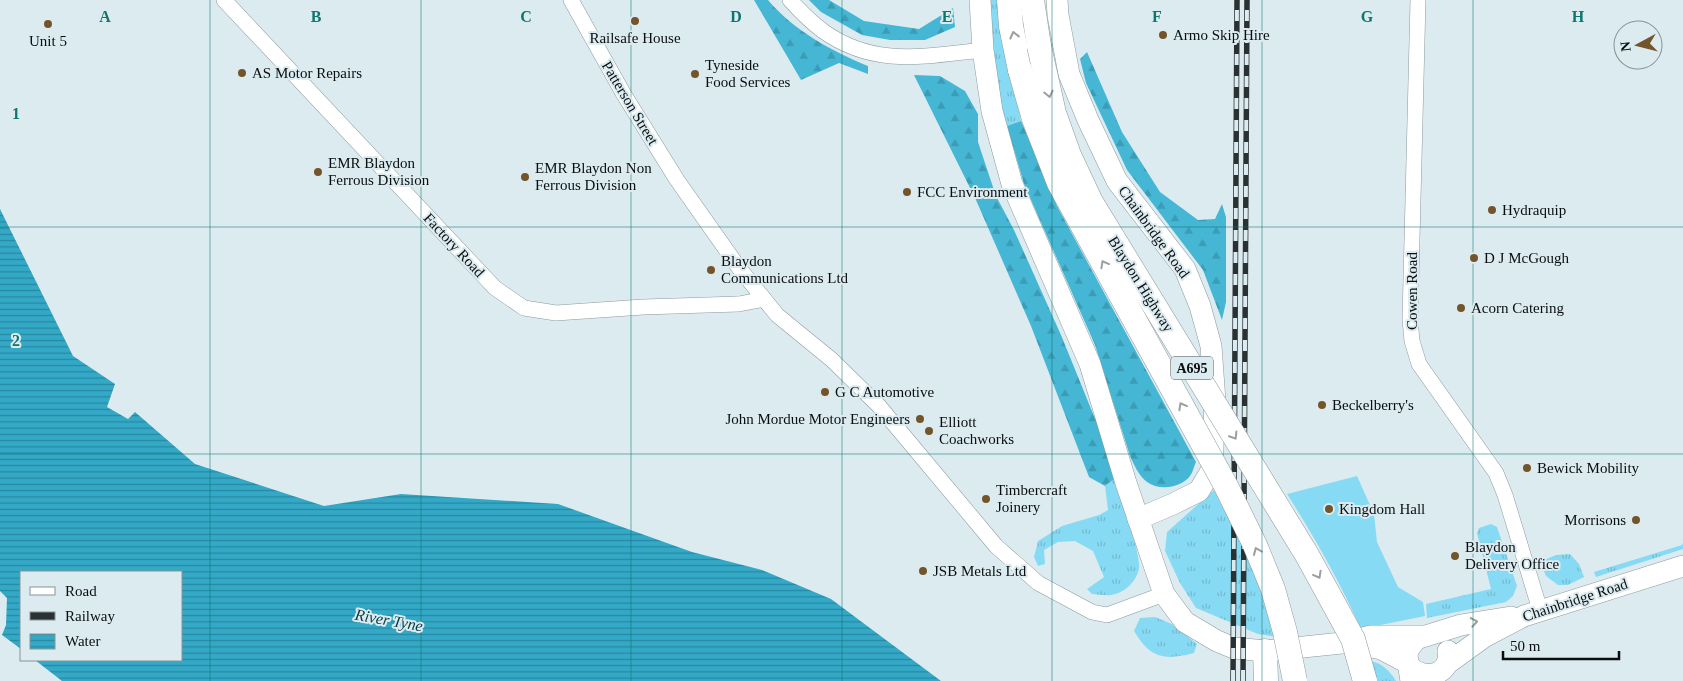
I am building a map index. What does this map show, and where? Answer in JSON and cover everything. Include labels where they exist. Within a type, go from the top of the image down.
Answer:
[{"type":"main road","points":[[980,0],[983,50],[992,111],[1012,184],[1090,364],[1138,519],[1164,594],[1185,622],[1217,641],[1234,648],[1265,651],[1342,643],[1371,636],[1425,636],[1434,637],[1445,644],[1449,656],[1444,670],[1427,677],[1410,670],[1388,652],[1373,646],[1342,643]]},
{"type":"main road","name":"Blaydon Highway","points":[[1009,0],[1011,26],[1020,70],[1034,119],[1059,183],[1225,484],[1255,545],[1275,597],[1285,632],[1294,681]]},
{"type":"main road","name":"Blaydon Highway","points":[[1032,0],[1039,46],[1054,113],[1069,155],[1091,202],[1307,555],[1353,639],[1365,681]]},
{"type":"main road","name":"Chainbridge Road","points":[[1057,0],[1069,74],[1088,120],[1117,181],[1185,269],[1200,306],[1211,346],[1215,400],[1212,469],[1199,491],[1138,519]]},
{"type":"main road","name":"Chainbridge Road","points":[[1444,670],[1484,636],[1532,613],[1683,566]]},
{"type":"main road","points":[[1410,670],[1408,650],[1416,639],[1460,624],[1532,613]]},
{"type":"main road","points":[[1265,651],[1266,681]]},
{"type":"street","name":"Factory Road","points":[[224,0],[494,288],[524,308],[556,313],[643,307],[739,304],[764,299]]},
{"type":"street","name":"Patterson Street","points":[[572,0],[623,93],[676,180],[739,268],[777,315],[832,360],[879,406],[996,546],[1038,583],[1092,612],[1107,615],[1164,594]]},
{"type":"street","points":[[790,0],[824,32],[847,45],[867,52],[890,57],[909,58],[983,50]]},
{"type":"street","name":"Cowen Road","points":[[1418,0],[1410,319],[1412,341],[1419,364],[1496,473],[1505,495],[1532,613]]},
{"type":"green space","points":[[754,0],[768,0],[778,11],[814,39],[868,66],[868,74],[839,63],[801,80]]},
{"type":"green space","points":[[809,0],[829,0],[864,21],[919,29],[953,8],[955,27],[925,40],[890,40],[862,35],[821,12]]},
{"type":"green space","points":[[988,0],[1001,0],[1004,37],[1021,121],[1007,126],[997,90]]},
{"type":"green space","points":[[1087,52],[1122,132],[1160,192],[1198,220],[1215,219],[1222,204],[1226,217],[1226,302],[1222,320],[1203,270],[1127,170],[1086,83],[1080,59]]},
{"type":"green space","points":[[914,75],[940,76],[965,91],[978,114],[978,142],[996,196],[1014,230],[1061,335],[1098,426],[1114,479],[1105,486],[1089,477],[1031,326],[976,200]]},
{"type":"green space","points":[[1021,121],[1057,206],[1196,462],[1190,476],[1176,486],[1158,487],[1147,482],[1135,467],[1130,456],[1095,345],[1024,184],[1007,126]]},
{"type":"green space","points":[[1357,476],[1374,514],[1377,542],[1398,587],[1423,602],[1425,616],[1361,629],[1327,560],[1287,494]]},
{"type":"green space","points":[[1114,479],[1134,538],[1139,568],[1130,586],[1121,592],[1109,595],[1092,594],[1087,589],[1104,577],[1093,551],[1075,541],[1058,542],[1044,550],[1045,564],[1038,566],[1034,557],[1038,541],[1062,526],[1099,515],[1108,510],[1105,486]]},
{"type":"green space","points":[[1214,490],[1256,572],[1276,637],[1258,634],[1196,608],[1180,583],[1165,551],[1167,532]]},
{"type":"green space","points":[[1491,524],[1497,527],[1517,586],[1513,596],[1506,602],[1427,618],[1426,604],[1491,589],[1477,533],[1479,528]]},
{"type":"green space","points":[[1683,543],[1683,549],[1596,577],[1594,572],[1682,545]]},
{"type":"green space","points":[[1570,554],[1579,564],[1584,577],[1568,585],[1558,585],[1546,576],[1543,569],[1544,560],[1556,555]]},
{"type":"green space","points":[[1155,617],[1172,624],[1197,644],[1194,653],[1166,657],[1152,652],[1146,647],[1134,631],[1140,618]]},
{"type":"green space","points":[[1371,661],[1385,668],[1396,681],[1376,681]]},
{"type":"water","name":"River Tyne","points":[[0,209],[73,356],[115,384],[107,407],[128,419],[135,412],[195,464],[324,506],[401,494],[558,504],[692,552],[762,570],[831,599],[941,681],[62,681],[36,661],[182,661],[182,571],[20,571],[20,648],[2,635],[6,625],[7,598],[0,591]]},
{"type":"railway","points":[[1233,681],[1237,0]]},
{"type":"railway","points":[[1243,681],[1247,0]]},
{"type":"place","name":"Railsafe House","points":[[635,21]]},
{"type":"place","name":"Unit 5","points":[[48,24]]},
{"type":"place","name":"Armo Skip Hire","points":[[1163,35]]},
{"type":"place","name":"AS Motor Repairs","points":[[242,73]]},
{"type":"place","name":"Tyneside Food Services","points":[[695,74]]},
{"type":"place","name":"EMR Blaydon Ferrous Division","points":[[318,172]]},
{"type":"place","name":"EMR Blaydon Non Ferrous Division","points":[[525,177]]},
{"type":"place","name":"FCC Environment","points":[[907,192]]},
{"type":"place","name":"Hydraquip","points":[[1492,210]]},
{"type":"place","name":"D J McGough","points":[[1474,258]]},
{"type":"place","name":"Blaydon Communications Ltd","points":[[711,270]]},
{"type":"place","name":"Acorn Catering","points":[[1461,308]]},
{"type":"place","name":"G C Automotive","points":[[825,392]]},
{"type":"place","name":"Beckelberry's","points":[[1322,405]]},
{"type":"place","name":"John Mordue Motor Engineers","points":[[920,419]]},
{"type":"place","name":"Elliott Coachworks","points":[[929,431]]},
{"type":"place","name":"Bewick Mobility","points":[[1527,468]]},
{"type":"place","name":"Timbercraft Joinery","points":[[986,499]]},
{"type":"place","name":"Kingdom Hall","points":[[1329,509]]},
{"type":"place","name":"Morrisons","points":[[1636,520]]},
{"type":"place","name":"Blaydon Delivery Office","points":[[1455,556]]},
{"type":"place","name":"JSB Metals Ltd","points":[[923,571]]}]
